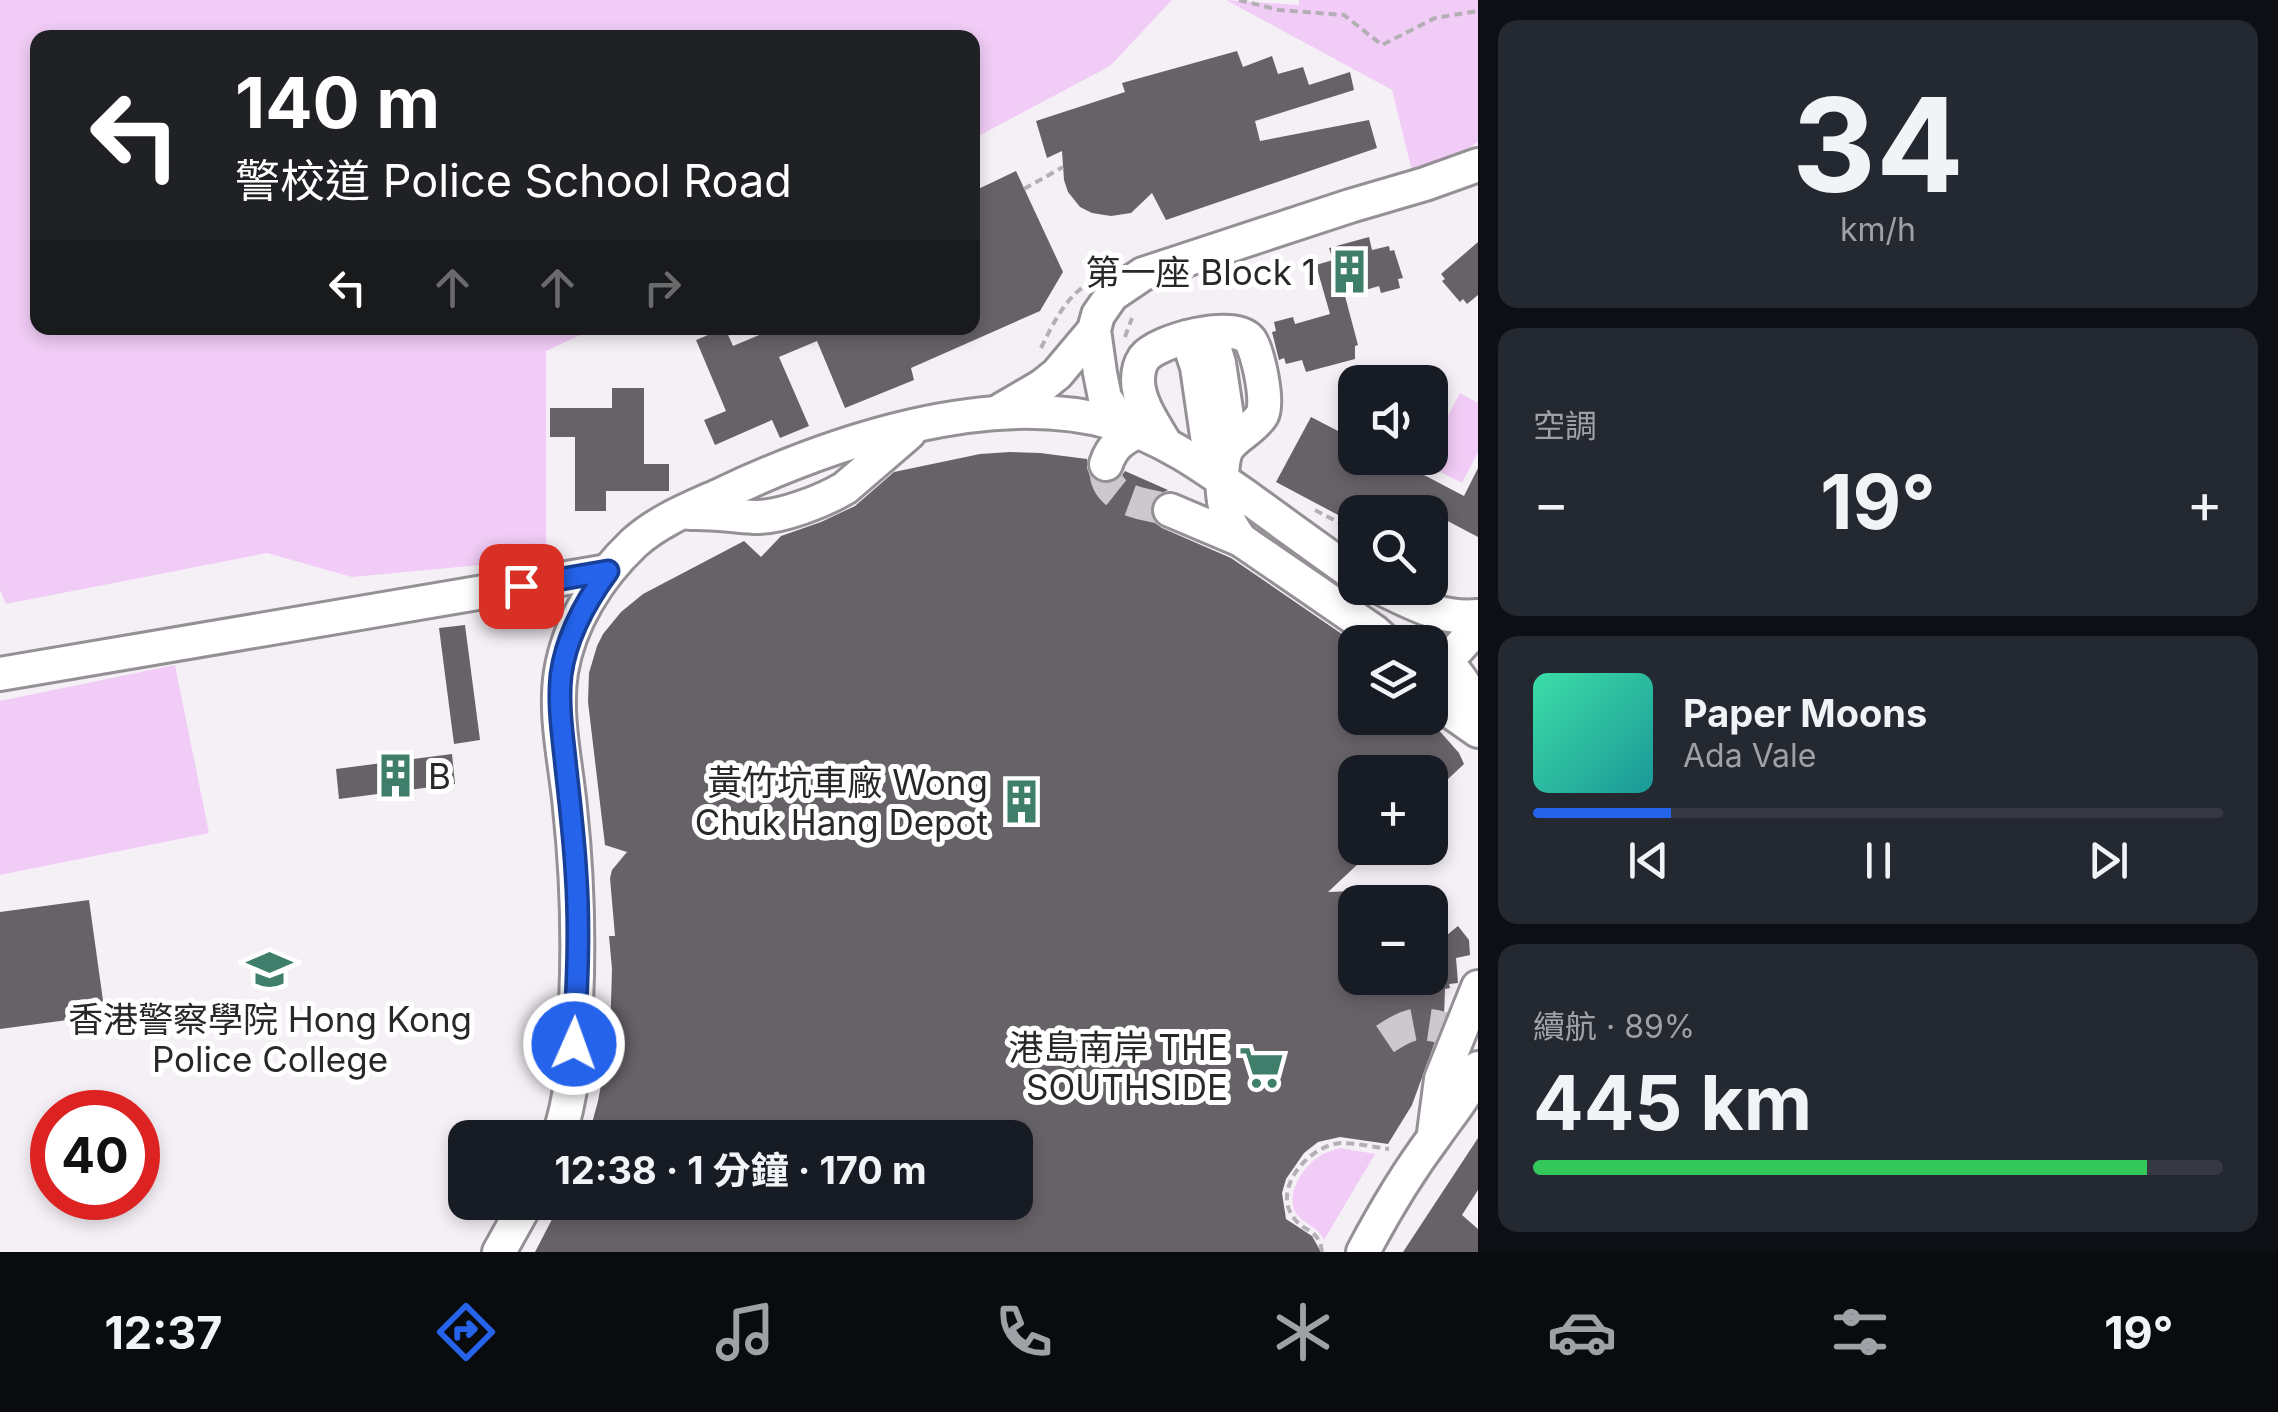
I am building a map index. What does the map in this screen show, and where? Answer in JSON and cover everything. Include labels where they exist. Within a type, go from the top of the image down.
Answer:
[{"type":"street","points":[[1151,437],[1113,410],[1105,398],[1108,338],[1098,315],[1112,295],[1142,274],[1478,165]]},
{"type":"street","points":[[1151,437],[1138,381],[1144,358],[1152,351],[1209,334],[1242,333],[1248,338],[1254,349],[1264,402],[1262,416],[1231,452],[1227,516],[1241,540]]},
{"type":"street","points":[[1209,334],[1196,368],[1207,436],[1231,452],[1338,558]]},
{"type":"street","points":[[997,412],[1042,386],[1108,338]]},
{"type":"street","points":[[564,1120],[573,1075],[579,933],[560,709],[561,674],[580,616],[593,592],[637,540],[680,513],[772,470],[859,440],[922,424],[997,412],[1030,411],[1090,418],[1151,437],[1231,452]]},
{"type":"street","points":[[1106,464],[1110,451],[1120,440],[1151,437]]},
{"type":"street","points":[[1170,510],[1241,540],[1365,625]]},
{"type":"street","points":[[0,674],[608,571]]},
{"type":"street","points":[[1384,605],[1401,625]]},
{"type":"street","points":[[1417,605],[1447,616],[1478,616]]},
{"type":"street","points":[[1448,651],[1478,627]]},
{"type":"street","points":[[1448,674],[1465,686],[1478,716]]},
{"type":"street","points":[[1448,710],[1478,731]]},
{"type":"street","points":[[1434,1137],[1441,1079],[1478,987]]},
{"type":"street","points":[[1373,1243],[1434,1137],[1470,1088],[1478,1068]]},
{"type":"street","points":[[499,1252],[517,1220]]},
{"type":"path","points":[[1239,0],[1279,10],[1344,15],[1382,45],[1435,18],[1478,11]]},
{"type":"path","points":[[1024,189],[1063,167]]},
{"type":"path","points":[[1108,338],[1138,309]]},
{"type":"path","points":[[1322,1252],[1314,1232],[1294,1220],[1287,1204],[1290,1181],[1306,1159],[1320,1149],[1340,1143],[1389,1149]]},
{"type":"shaded area","points":[[0,0],[1172,0],[1110,66],[980,135],[980,30],[30,30],[30,335],[580,335],[546,351],[546,559],[352,577],[267,553],[6,604],[0,590]]},
{"type":"shaded area","points":[[1226,0],[1299,5],[1299,0],[1478,0],[1478,142],[1415,183],[1392,90]]},
{"type":"shaded area","points":[[1460,393],[1478,403],[1478,452],[1462,483],[1446,475],[1448,416]]},
{"type":"shaded area","points":[[175,665],[209,833],[0,875],[0,701]]},
{"type":"shaded area","points":[[1340,1148],[1375,1154],[1324,1240],[1296,1213],[1293,1196],[1299,1178],[1311,1163]]},
{"type":"building","points":[[1237,51],[1243,67],[1272,56],[1278,74],[1303,67],[1309,85],[1350,72],[1354,90],[1255,121],[1260,141],[1369,120],[1377,148],[1166,220],[1152,193],[1131,213],[1111,216],[1080,207],[1064,180],[1062,151],[1047,158],[1036,121],[1125,92],[1122,83]]},
{"type":"building","points":[[1016,171],[1063,272],[1040,311],[911,368],[914,380],[845,408],[817,341],[779,357],[809,426],[780,438],[772,420],[715,445],[704,420],[726,411],[696,340],[708,335],[728,335],[733,346],[759,335],[980,335],[980,188]]},
{"type":"building","points":[[1369,237],[1372,250],[1389,246],[1390,251],[1394,250],[1403,278],[1398,279],[1400,288],[1381,293],[1379,286],[1345,296],[1358,345],[1355,359],[1306,372],[1302,360],[1286,364],[1284,358],[1279,360],[1272,332],[1276,331],[1274,322],[1293,317],[1295,324],[1330,314],[1316,265],[1333,260],[1329,248]]},
{"type":"building","points":[[1478,242],[1478,295],[1467,304],[1463,299],[1460,302],[1442,281],[1445,279],[1441,274]]},
{"type":"building","points":[[612,388],[644,388],[644,464],[669,464],[669,491],[606,491],[606,511],[575,511],[575,437],[550,437],[550,408],[612,408]]},
{"type":"building","points":[[1311,417],[1338,431],[1338,475],[1424,475],[1464,496],[1478,468],[1478,537],[1448,521],[1448,495],[1338,495],[1338,515],[1276,482]]},
{"type":"building","name":"黃竹坑車廠 Wong Chuk Hang Depot","points":[[1040,453],[1087,459],[1090,476],[1098,482],[1110,483],[1125,471],[1168,490],[1151,503],[1155,523],[1231,558],[1338,631],[1338,735],[1443,735],[1459,753],[1464,764],[1448,779],[1448,755],[1338,755],[1338,865],[1357,865],[1328,892],[1338,892],[1338,995],[1445,995],[1444,1017],[1412,1105],[1388,1144],[1340,1137],[1318,1142],[1304,1153],[1286,1179],[1282,1193],[1286,1219],[1312,1236],[1321,1252],[535,1252],[552,1220],[1033,1220],[1033,1120],[593,1120],[610,1036],[609,936],[615,936],[610,878],[627,852],[605,845],[588,702],[589,673],[603,634],[643,594],[744,541],[761,557],[781,536],[855,506],[894,472],[980,454]]},
{"type":"building","points":[[465,625],[480,740],[454,744],[439,628]]},
{"type":"building","name":"B","points":[[452,754],[455,784],[339,799],[336,769]]},
{"type":"building","points":[[89,900],[105,1015],[0,1029],[0,912]]},
{"type":"building","name":"黃竹坑車廠 Wong Chuk Hang Depot","points":[[1458,926],[1469,940],[1470,955],[1456,958],[1458,983],[1449,984],[1448,988],[1448,934]]},
{"type":"building","points":[[1478,1138],[1478,1190],[1462,1215],[1478,1229],[1478,1252],[1403,1252]]},
{"type":"tunnel","points":[[1106,464],[1106,476],[1117,493],[1170,510]]},
{"type":"tunnel","points":[[1385,1039],[1413,1025],[1444,1028]]},
{"type":"place","name":"第一座 Block 1","points":[[1349,272]]},
{"type":"place","name":"B","points":[[395,776]]},
{"type":"place","name":"黃竹坑車廠 Wong Chuk Hang Depot","points":[[1021,802]]},
{"type":"place","name":"香港警察學院 Hong Kong Police College","points":[[270,969]]},
{"type":"place","name":"港島南岸 THE SOUTHSIDE","points":[[1261,1067]]},
{"type":"route","points":[[521,586],[608,571],[580,616],[561,674],[560,709],[579,933],[574,1044]]}]
